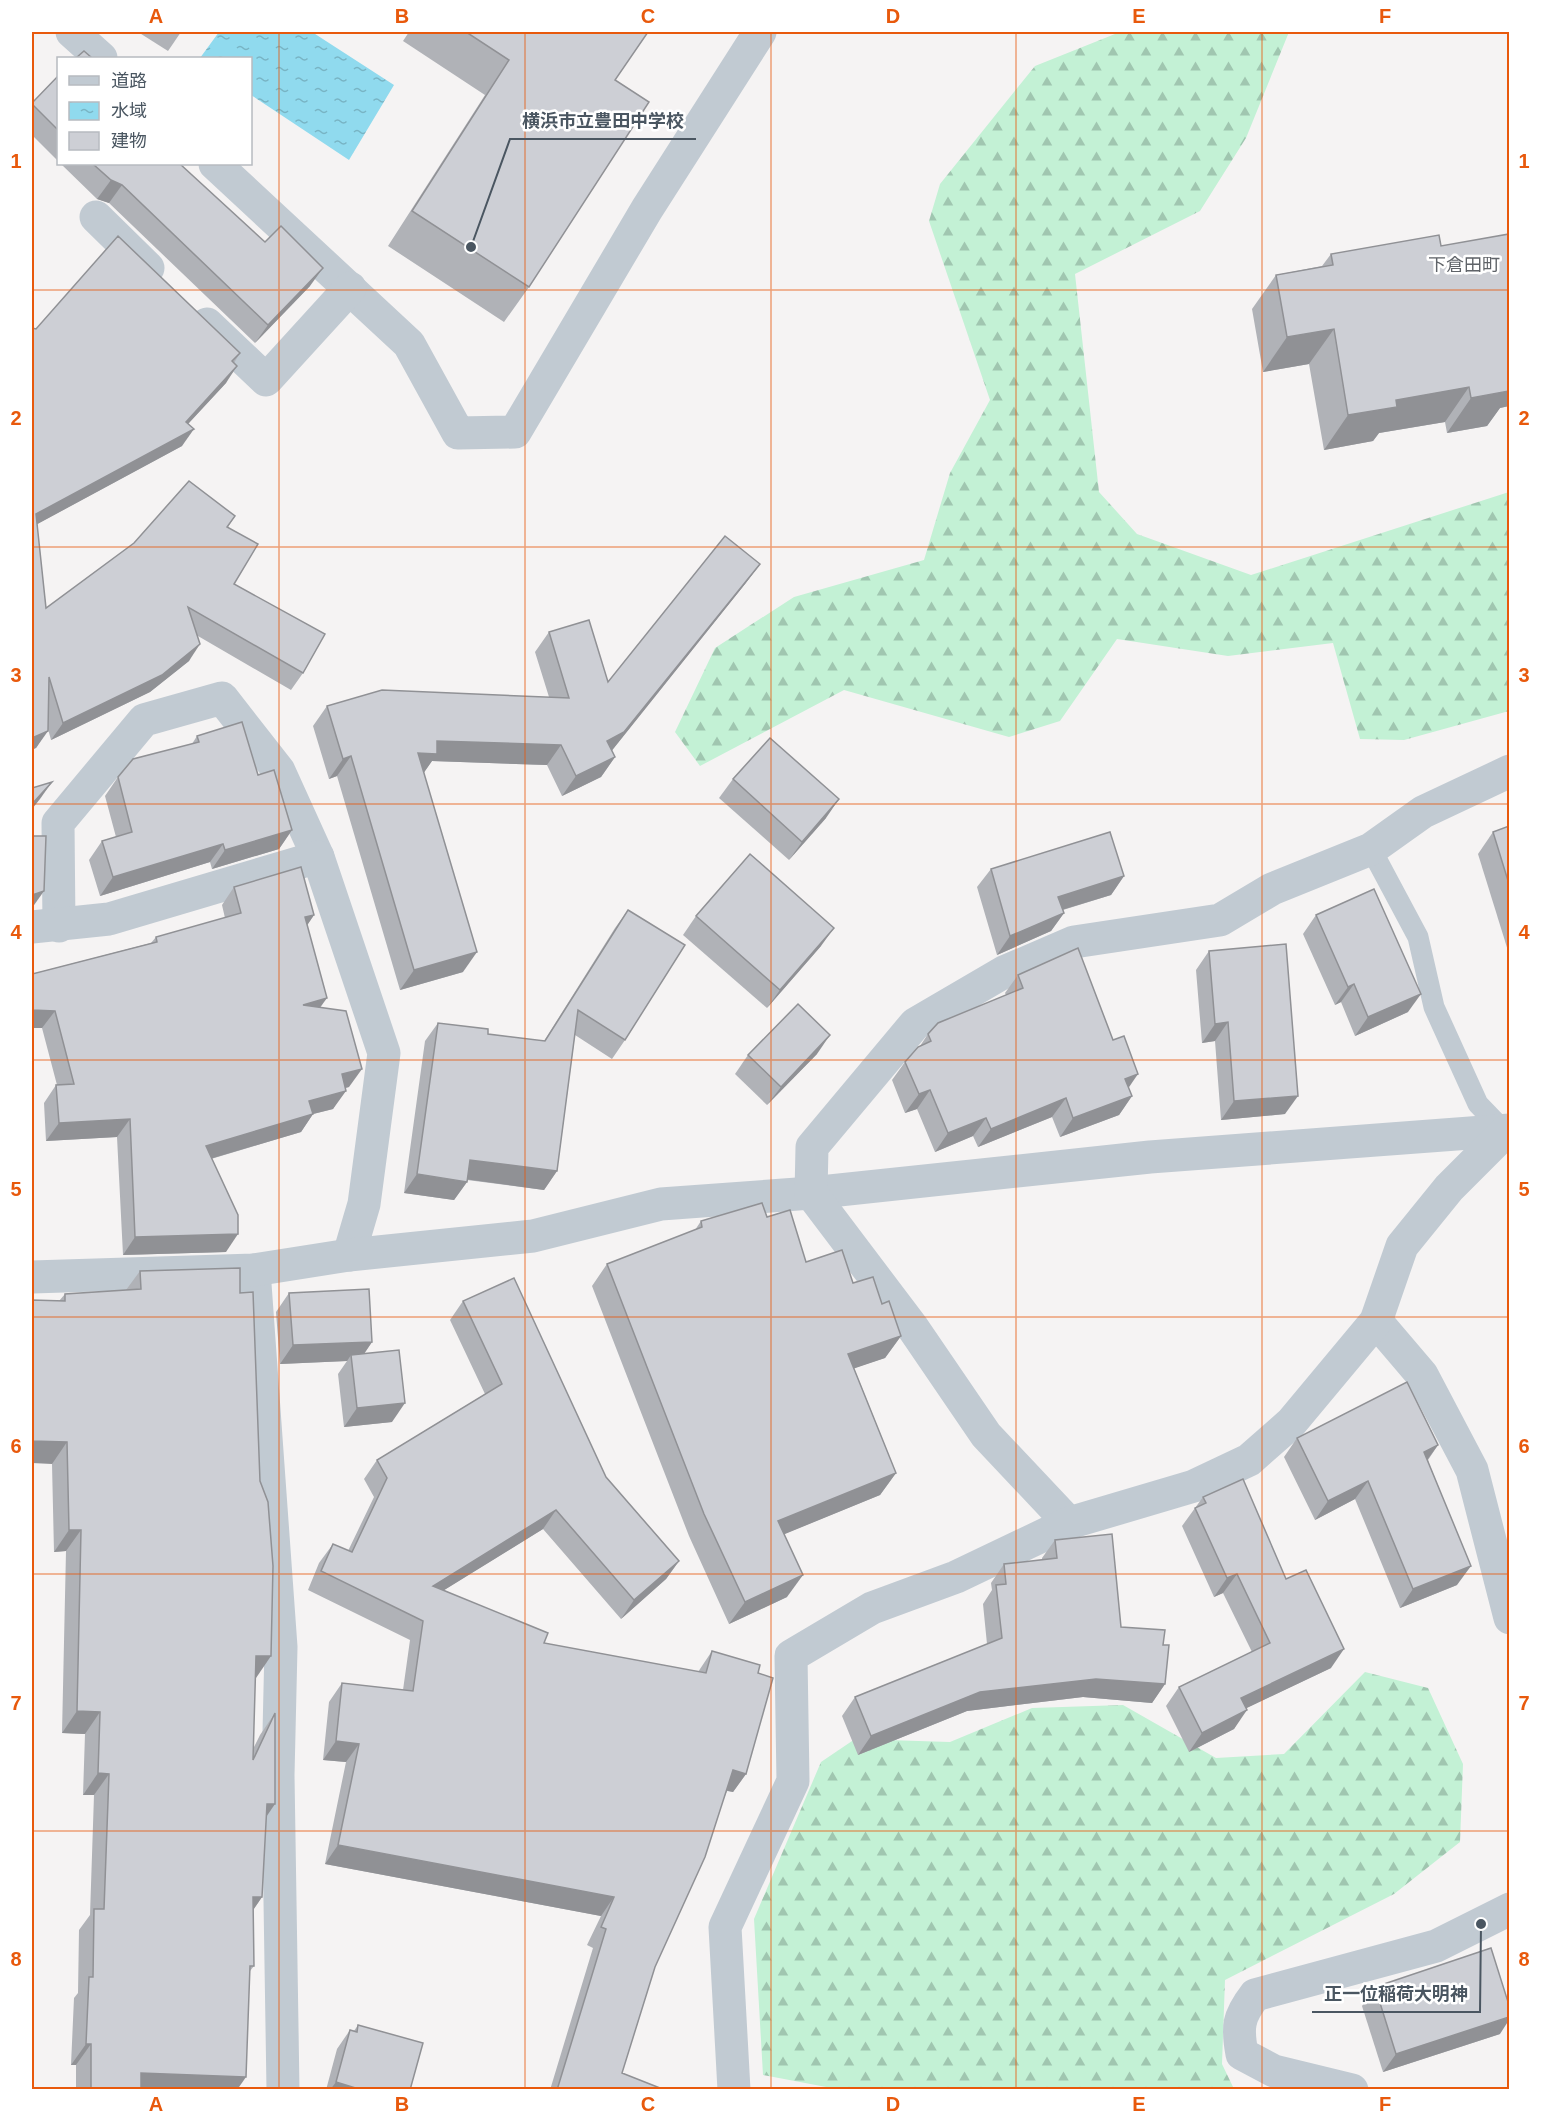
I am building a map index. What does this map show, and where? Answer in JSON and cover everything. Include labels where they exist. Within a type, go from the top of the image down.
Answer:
[{"type":"street","points":[[72,32],[100,57]]},
{"type":"street","points":[[216,165],[409,344],[458,433],[515,432],[646,209],[760,32]]},
{"type":"street","points":[[96,217],[266,380],[350,288]]},
{"type":"street","points":[[318,857],[109,919],[45,927],[58,823],[144,720],[222,698],[279,771],[318,857],[384,1053],[364,1204],[349,1255]]},
{"type":"street","points":[[1069,1523],[986,1435],[913,1329],[812,1193],[812,1147],[915,1024],[1004,972],[1074,942],[1220,920],[1272,889],[1371,849],[1423,812],[1509,771]]},
{"type":"street","points":[[32,1277],[254,1270],[349,1255],[533,1236],[661,1204],[812,1193],[1150,1156],[1507,1131]]},
{"type":"street","points":[[734,2090],[725,1927],[793,1781],[791,1656],[872,1608],[956,1577],[1069,1523],[1194,1486],[1249,1460],[1291,1423],[1376,1321],[1402,1246],[1449,1188],[1507,1131]]},
{"type":"street","points":[[254,1270],[281,1647],[278,1775],[283,2090]]},
{"type":"street","points":[[1376,1321],[1422,1375],[1472,1470],[1509,1618]]},
{"type":"street","points":[[1352,2090],[1274,2071],[1242,2054],[1238,2032],[1242,2012],[1255,1995],[1436,1946],[1509,1909]]},
{"type":"lane","points":[[1371,849],[1418,938],[1434,1007],[1478,1104],[1507,1131]]},
{"type":"green space","points":[[1120,32],[1289,32],[1246,138],[1200,211],[1075,274],[1099,492],[1137,534],[1251,575],[1509,492],[1509,711],[1404,740],[1360,739],[1333,643],[1228,656],[1117,639],[1060,721],[1009,737],[844,690],[700,766],[675,732],[715,648],[794,597],[924,560],[950,473],[990,400],[929,221],[940,184],[1035,66]]},
{"type":"green space","points":[[1365,1672],[1428,1688],[1463,1764],[1460,1842],[1394,1894],[1225,1980],[1222,2064],[1234,2089],[842,2090],[763,2075],[754,1919],[821,1762],[855,1739],[950,1742],[1032,1708],[1123,1705],[1216,1758],[1284,1754]]},
{"type":"water","points":[[219,32],[312,32],[394,85],[349,160],[252,96],[252,57],[201,57]]},
{"type":"building","points":[[466,32],[648,32],[615,80],[649,102],[529,287],[412,211],[509,60]]},
{"type":"building","points":[[84,51],[91,57],[77,57]]},
{"type":"building","points":[[57,77],[57,129],[32,104]]},
{"type":"building","points":[[94,165],[181,165],[265,242],[281,226],[323,268],[268,325],[122,185],[111,180]]},
{"type":"building","points":[[1509,234],[1509,391],[1471,398],[1469,387],[1396,400],[1397,407],[1348,415],[1334,329],[1287,337],[1276,275],[1333,265],[1331,254],[1439,235],[1441,246]]},
{"type":"building","points":[[118,236],[240,353],[232,361],[237,366],[186,422],[194,429],[36,514],[46,608],[134,543],[189,481],[235,516],[227,527],[258,544],[234,584],[325,634],[303,673],[188,607],[200,644],[162,675],[63,723],[49,677],[48,731],[32,738],[32,328],[36,329]]},
{"type":"building","points":[[725,536],[760,564],[624,732],[607,741],[615,757],[576,776],[561,745],[437,741],[437,754],[418,753],[477,952],[414,970],[351,756],[343,759],[327,706],[382,690],[569,698],[549,632],[589,620],[608,682]]},
{"type":"building","points":[[242,722],[258,775],[274,770],[292,830],[225,850],[223,844],[113,877],[102,841],[132,832],[118,777],[133,759],[199,742],[197,736]]},
{"type":"building","points":[[770,738],[839,799],[802,842],[733,779]]},
{"type":"building","points":[[52,782],[32,804],[32,788]]},
{"type":"building","points":[[1509,826],[1509,884],[1493,832]]},
{"type":"building","points":[[1110,832],[1124,876],[1058,897],[1064,913],[1010,936],[991,869]]},
{"type":"building","points":[[32,836],[46,836],[44,891],[32,895]]},
{"type":"building","points":[[750,854],[834,928],[780,990],[696,916]]},
{"type":"building","points":[[301,867],[314,915],[305,917],[327,998],[303,1005],[346,1011],[362,1069],[342,1074],[346,1091],[309,1101],[313,1114],[206,1146],[238,1215],[238,1234],[135,1237],[130,1119],[59,1123],[56,1085],[74,1084],[55,1011],[32,1010],[32,974],[157,942],[156,937],[241,913],[234,887]]},
{"type":"building","points":[[1374,889],[1421,994],[1368,1017],[1354,984],[1348,987],[1316,915]]},
{"type":"building","points":[[628,910],[685,945],[625,1040],[578,1010],[557,1171],[470,1160],[467,1182],[417,1174],[438,1023],[488,1029],[488,1034],[545,1041]]},
{"type":"building","points":[[1286,944],[1298,1096],[1234,1101],[1228,1022],[1215,1024],[1209,951]]},
{"type":"building","points":[[1078,948],[1113,1040],[1124,1036],[1138,1074],[1125,1079],[1132,1096],[1073,1118],[1066,1098],[991,1129],[986,1118],[948,1133],[930,1090],[919,1094],[905,1062],[918,1047],[931,1041],[928,1034],[938,1023],[1023,988],[1018,975]]},
{"type":"building","points":[[798,1004],[830,1035],[781,1087],[748,1055]]},
{"type":"building","points":[[762,1203],[767,1217],[790,1210],[806,1262],[842,1250],[853,1283],[873,1277],[882,1304],[889,1301],[901,1336],[848,1354],[896,1473],[778,1521],[803,1575],[745,1602],[704,1514],[607,1264],[702,1227],[701,1221]]},
{"type":"building","points":[[240,1268],[240,1293],[253,1292],[260,1481],[268,1502],[273,1566],[271,1656],[256,1656],[253,1760],[275,1713],[275,1804],[267,1804],[262,1897],[253,1897],[254,1966],[250,1966],[246,2077],[141,2073],[141,2090],[91,2090],[91,2044],[86,2044],[89,1977],[93,1977],[94,1909],[104,1909],[109,1774],[98,1773],[100,1712],[77,1711],[81,1530],[69,1530],[67,1442],[32,1441],[32,1300],[65,1301],[65,1294],[141,1289],[140,1271]]},
{"type":"building","points":[[514,1278],[606,1477],[679,1561],[634,1600],[556,1510],[433,1586],[548,1633],[544,1643],[706,1673],[712,1651],[760,1665],[758,1673],[773,1678],[746,1774],[733,1770],[705,1857],[655,1967],[622,2073],[665,2090],[557,2090],[606,1929],[601,1927],[614,1897],[338,1845],[359,1744],[336,1741],[342,1683],[413,1691],[423,1621],[321,1571],[333,1544],[352,1552],[387,1478],[377,1460],[502,1384],[463,1301]]},
{"type":"building","points":[[369,1289],[372,1342],[293,1345],[289,1293]]},
{"type":"building","points":[[399,1350],[405,1403],[357,1408],[351,1355]]},
{"type":"building","points":[[1407,1382],[1438,1445],[1424,1452],[1471,1566],[1413,1589],[1368,1481],[1328,1501],[1297,1438]]},
{"type":"building","points":[[1243,1479],[1286,1579],[1306,1570],[1344,1649],[1241,1698],[1247,1710],[1202,1733],[1179,1687],[1270,1643],[1237,1574],[1227,1578],[1195,1508],[1206,1503],[1203,1497]]},
{"type":"building","points":[[1112,1534],[1121,1627],[1165,1630],[1163,1645],[1169,1645],[1165,1684],[1096,1679],[980,1692],[871,1736],[855,1697],[1002,1638],[996,1585],[1006,1584],[1004,1564],[1057,1558],[1055,1540]]},
{"type":"building","points":[[1491,1948],[1509,2005],[1509,2017],[1396,2054],[1375,1987]]},
{"type":"building","points":[[358,2025],[423,2043],[410,2090],[362,2090],[336,2082],[350,2030],[357,2032]]},
{"type":"place","name":"横浜市立豊田中学校","points":[[471,247]]},
{"type":"place","name":"正一位稲荷大明神","points":[[1481,1924]]},
{"type":"district","name":"下倉田町","points":[[1464,265]]}]
